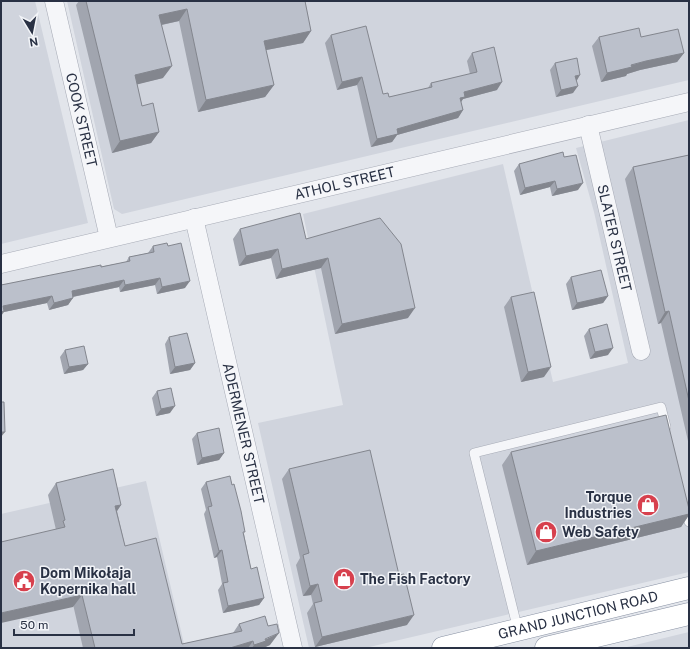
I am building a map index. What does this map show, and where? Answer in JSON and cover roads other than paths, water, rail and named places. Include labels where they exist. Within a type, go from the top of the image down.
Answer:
[{"type":"highway","name":"GRAND JUNCTION ROAD","points":[[443,648],[689,588]]},
{"type":"highway","points":[[663,594],[679,616]]},
{"type":"highway","name":"GRAND JUNCTION ROAD","points":[[546,648],[679,616]]},
{"type":"street","name":"COOK STREET","points":[[54,1],[109,238]]},
{"type":"street","name":"ATHOL STREET","points":[[1,264],[689,102]]},
{"type":"street","name":"SLATER STREET","points":[[588,125],[641,351]]},
{"type":"street","name":"ADERMENER STREET","points":[[194,218],[293,648]]},
{"type":"lane","points":[[518,630],[474,452],[661,407],[669,438]]},
{"type":"lane","points":[[684,499],[689,522]]},
{"type":"place","name":"Torque Industries","points":[[648,505]]},
{"type":"place","name":"Web Safety","points":[[546,532]]},
{"type":"place","name":"The Fish Factory","points":[[344,579]]},
{"type":"place","name":"Dom Mikołaja Kopernika hall","points":[[24,581]]}]
